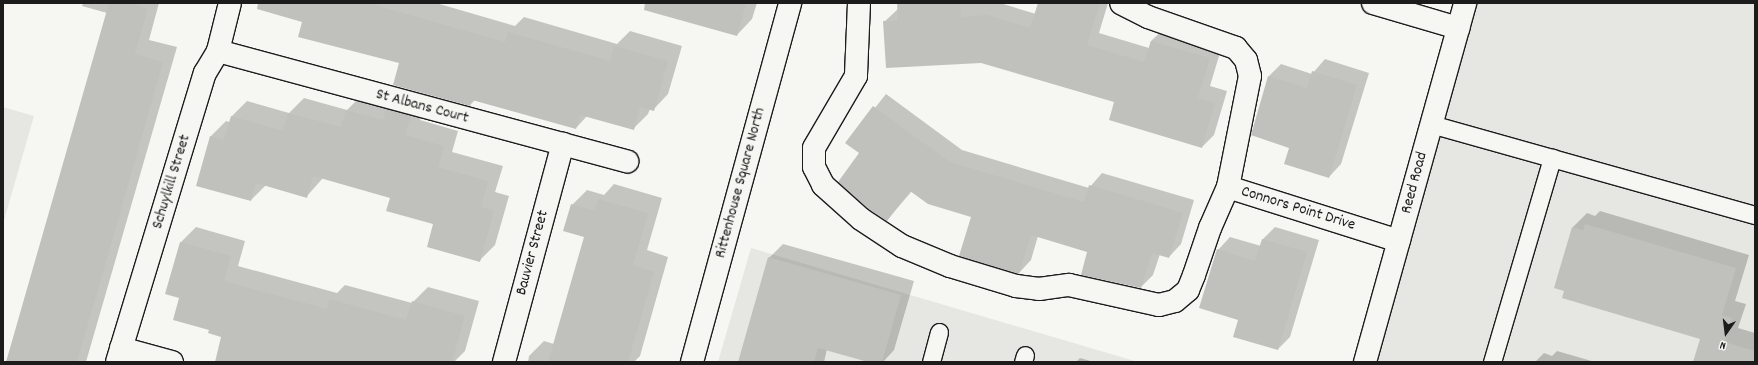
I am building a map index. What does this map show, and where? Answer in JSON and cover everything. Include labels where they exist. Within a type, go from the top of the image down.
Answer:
[{"type":"street","name":"Schuylkill Street","points":[[119,355],[205,73],[218,51],[230,3]]},
{"type":"street","name":"Rittenhouse Square North","points":[[692,362],[790,3]]},
{"type":"street","name":"Connors Point Drive","points":[[859,3],[856,76],[814,148],[814,167],[823,185],[861,219],[902,246],[950,266],[1039,289],[1069,285],[1158,305],[1175,302],[1188,290],[1228,187],[1399,240]]},
{"type":"street","points":[[1121,3],[1148,17],[1236,48],[1246,60],[1250,76],[1228,187]]},
{"type":"street","points":[[1373,3],[1458,28]]},
{"type":"street","name":"Reed Road","points":[[1365,362],[1465,3]]},
{"type":"street","name":"St Albans Court","points":[[218,51],[627,161]]},
{"type":"street","name":"Bauvier Street","points":[[504,362],[562,144]]},
{"type":"street","points":[[119,355],[172,362]]},
{"type":"lane","points":[[1431,124],[1755,215]]},
{"type":"lane","points":[[1492,362],[1552,158]]},
{"type":"lane","points":[[931,362],[939,332]]},
{"type":"shaded area","points":[[1467,3],[1755,3],[1755,362],[1365,362]]},
{"type":"shaded area","points":[[3,107],[34,116],[3,224]]},
{"type":"shaded area","points":[[751,248],[1138,362],[718,362]]},
{"type":"building","points":[[109,3],[127,3],[148,8],[135,54],[163,62],[112,241],[77,362],[6,362]]},
{"type":"building","points":[[258,3],[368,3],[505,42],[508,32],[610,61],[614,46],[668,61],[654,111],[640,107],[634,130],[580,115],[576,129],[472,100],[470,106],[393,85],[399,63],[298,37],[302,22],[257,9]]},
{"type":"building","points":[[645,3],[746,3],[737,36],[644,10]]},
{"type":"building","points":[[897,3],[960,3],[961,17],[987,15],[1030,28],[1038,3],[1100,3],[1087,45],[1144,62],[1151,41],[1210,58],[1198,98],[1215,103],[1202,148],[1109,120],[1114,102],[981,63],[886,68],[883,21],[898,21]]},
{"type":"building","points":[[1312,71],[1357,85],[1329,178],[1284,164],[1289,148],[1251,135],[1268,76],[1307,88]]},
{"type":"building","points":[[873,106],[950,162],[1084,202],[1089,185],[1183,213],[1169,258],[1152,253],[1141,288],[1081,275],[1087,252],[1031,235],[1019,274],[959,256],[971,217],[928,204],[910,191],[887,221],[869,209],[838,182],[859,153],[845,143]]},
{"type":"building","points":[[386,109],[411,116],[405,135],[444,146],[438,167],[488,181],[481,207],[494,211],[480,262],[427,247],[433,224],[386,211],[390,198],[313,176],[307,198],[256,183],[251,201],[196,186],[210,136],[224,140],[231,116],[283,131],[288,113],[341,127],[346,110],[383,120]]},
{"type":"building","points":[[598,199],[648,213],[633,265],[654,272],[628,362],[548,362],[584,237],[563,231],[571,204],[595,211]]},
{"type":"building","points":[[1585,224],[1736,268],[1722,315],[1732,318],[1725,342],[1755,351],[1755,362],[1693,362],[1700,339],[1562,298],[1564,291],[1554,288],[1572,227],[1583,230]]},
{"type":"building","points":[[1262,239],[1307,252],[1278,350],[1233,337],[1238,320],[1199,308],[1217,249],[1255,261]]},
{"type":"building","points":[[180,242],[231,256],[224,281],[327,309],[329,299],[406,320],[412,301],[465,316],[452,362],[215,362],[221,337],[208,333],[209,330],[173,320],[179,298],[165,294]]},
{"type":"building","points":[[768,257],[901,295],[882,362],[868,362],[818,348],[814,362],[738,362]]}]
